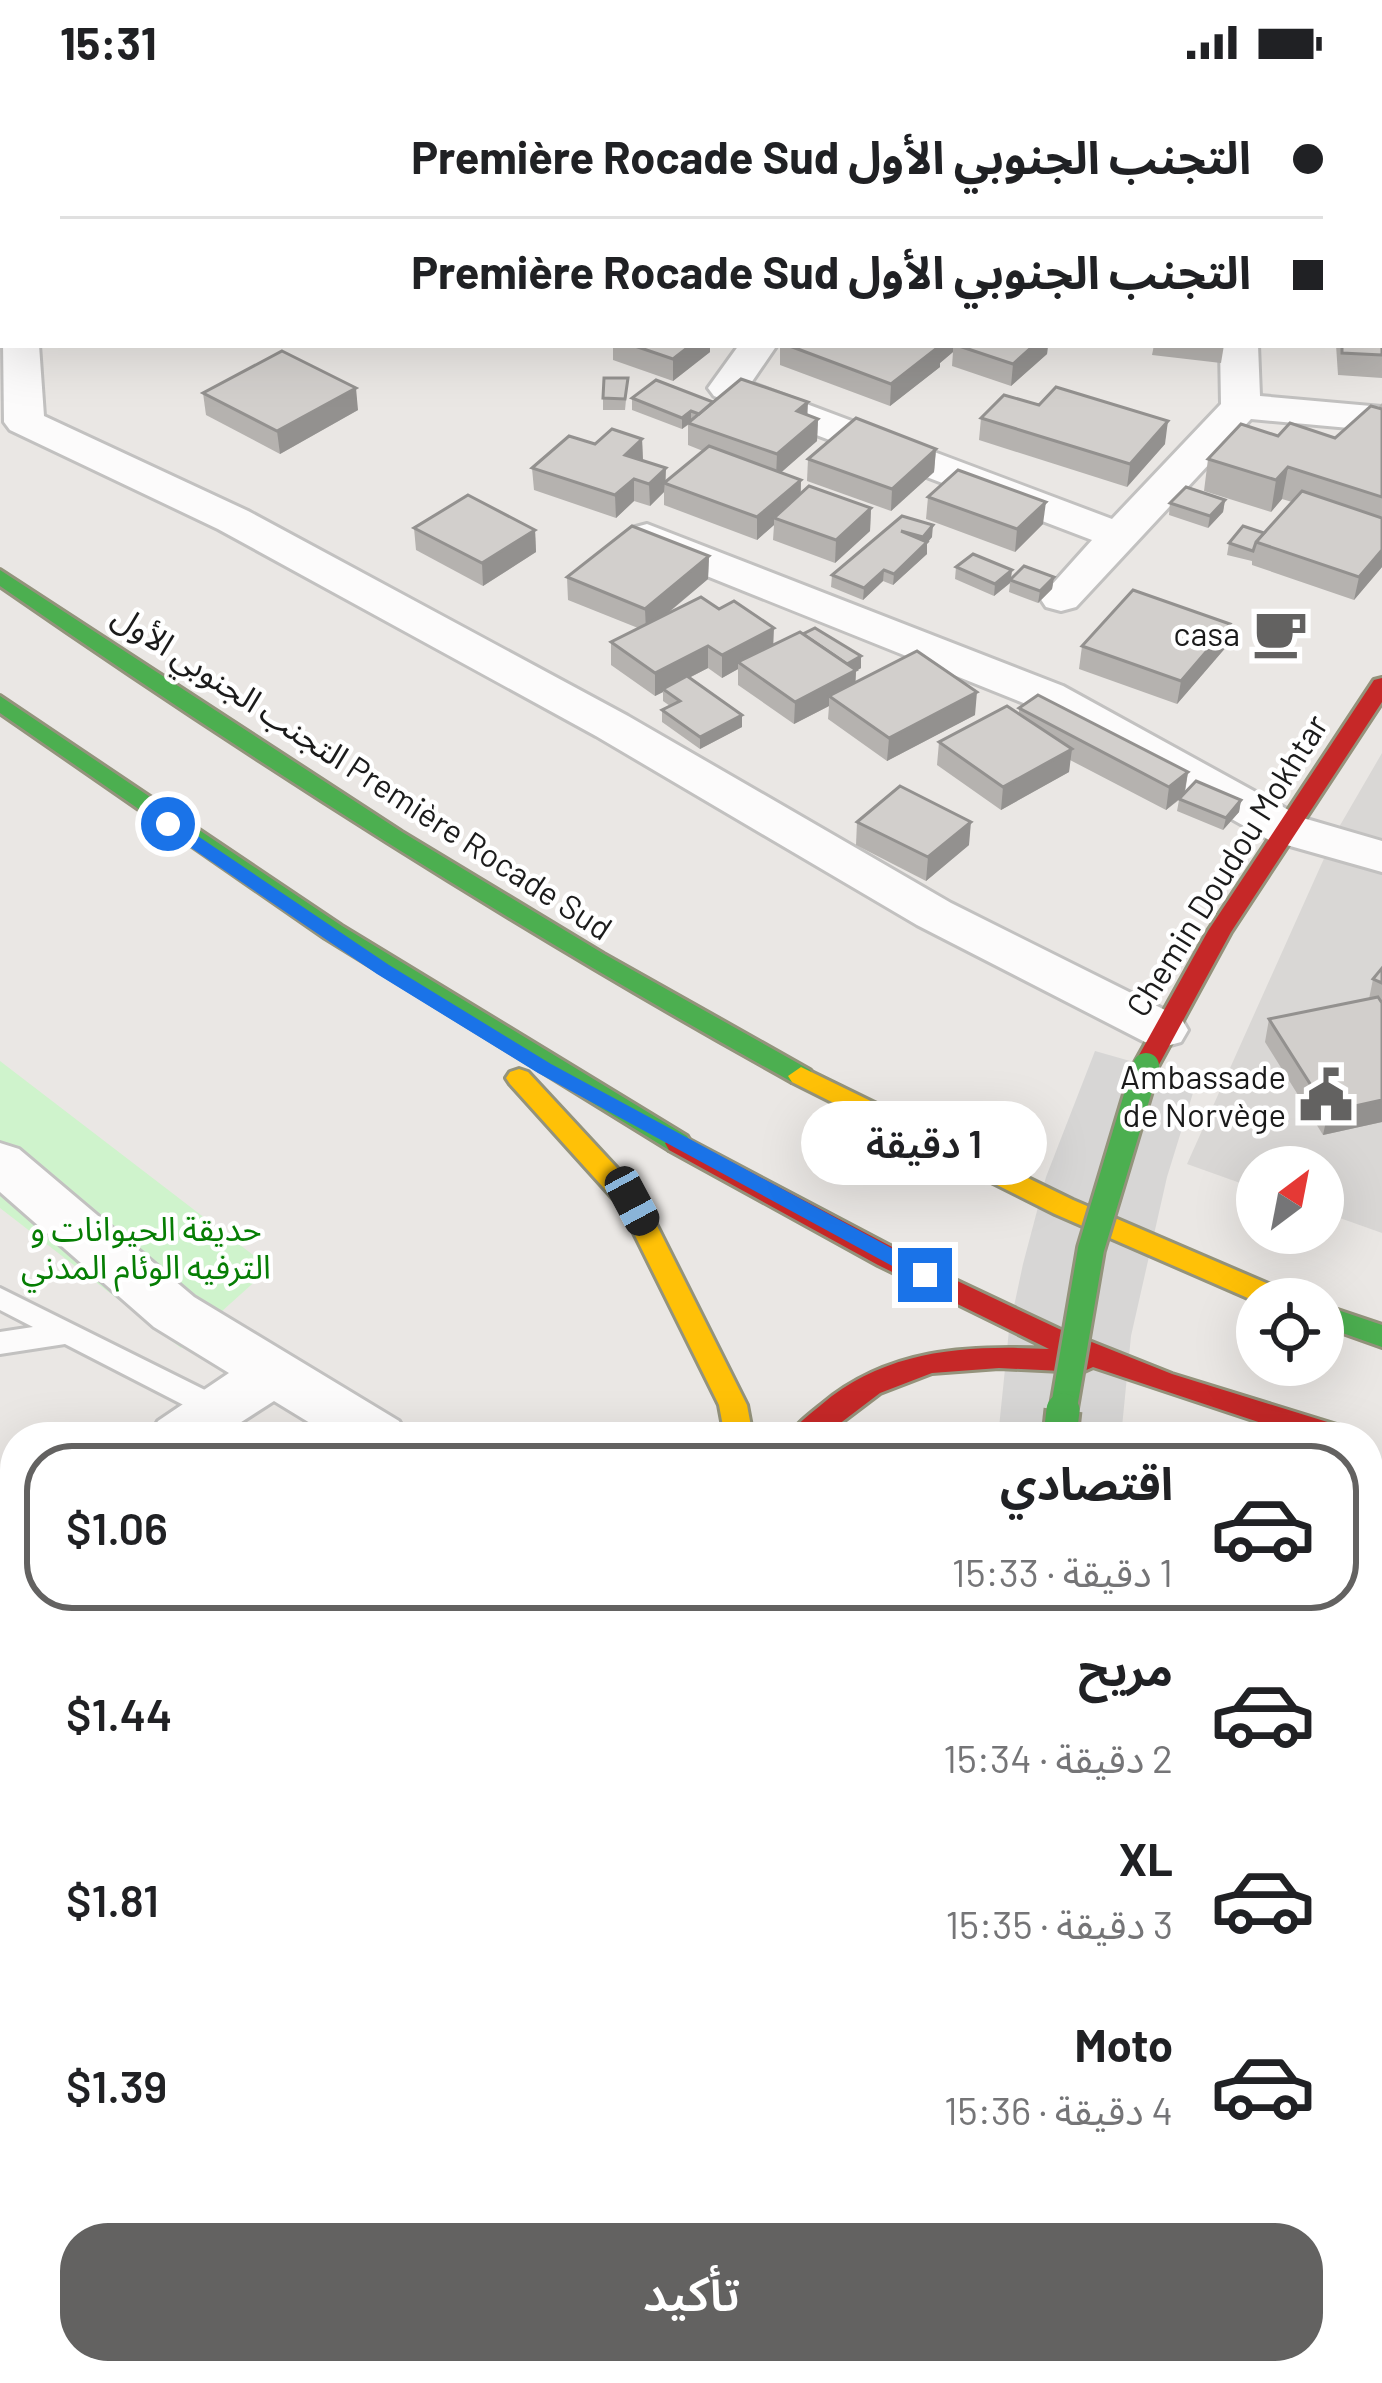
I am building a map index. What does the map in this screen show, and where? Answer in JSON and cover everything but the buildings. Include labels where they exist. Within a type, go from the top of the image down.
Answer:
[{"type":"main road","name":"التجنب الجنوبي الأول Première Rocade Sud","points":[[0,576],[211,724],[575,952],[789,1072],[1054,1204],[1236,1282]]},
{"type":"main road","name":"Chemin Doudou Mokhtar","points":[[1062,1422],[1070,1339],[1094,1228],[1155,1048],[1286,829],[1382,685]]},
{"type":"main road","points":[[0,703],[135,802],[386,969],[630,1119],[889,1258],[1230,1422]]},
{"type":"main road","points":[[386,969],[545,1102],[632,1201],[724,1385],[735,1422]]},
{"type":"main road","points":[[1344,1323],[1382,1336]]},
{"type":"main road","points":[[820,1422],[861,1386],[903,1369],[970,1358],[1106,1361],[1294,1422]]},
{"type":"street","points":[[20,348],[24,422],[233,520],[612,726],[1155,1048]]},
{"type":"street","points":[[756,348],[728,388],[1120,536]]},
{"type":"street","points":[[1061,598],[1240,406],[1239,348]]},
{"type":"street","points":[[1240,406],[1382,419]]},
{"type":"street","points":[[647,537],[1046,696],[1286,829],[1382,857]]},
{"type":"street","points":[[0,1162],[174,1312],[353,1422]]},
{"type":"street","points":[[197,1422],[272,1376]]},
{"type":"lane","points":[[0,1298],[67,1333],[197,1422]]},
{"type":"lane","points":[[0,1343],[67,1333]]},
{"type":"shaded area","points":[[1382,753],[1382,1233],[1344,1219],[1344,1146],[1236,1146],[1236,1182],[1187,1164],[1335,834]]},
{"type":"green space","name":"حديقة الحيوانات و الترفيه الوئام المدني","points":[[0,1061],[270,1268],[181,1348],[0,1208]]},
{"type":"pier","points":[[1095,1051],[1197,1080],[1167,1177],[1131,1336],[1122,1422],[1000,1422],[1009,1330],[1046,1177]]},
{"type":"traffic: fast","points":[[0,576],[393,838],[801,1076]]},
{"type":"traffic: fast","points":[[0,703],[333,932],[678,1143]]},
{"type":"traffic: fast","points":[[1062,1422],[1091,1249],[1146,1066]]},
{"type":"traffic: fast","points":[[1344,1322],[1382,1336]]},
{"type":"traffic: slow","points":[[801,1076],[1064,1207],[1236,1281]]},
{"type":"traffic: slow","points":[[519,1078],[632,1201],[733,1405],[736,1422]]},
{"type":"traffic: jam","points":[[1146,1066],[1220,931],[1382,685]]},
{"type":"traffic: jam","points":[[678,1143],[888,1258],[1049,1337],[1162,1382],[1291,1422]]},
{"type":"traffic: jam","points":[[820,1422],[870,1385],[932,1362],[999,1357],[1082,1361]]},
{"type":"place","name":"casa","points":[[1280,633]]},
{"type":"place","name":"Ambassade de Norvège","points":[[1326,1095]]},
{"type":"route","points":[[168,824],[383,969],[545,1069],[925,1275]]}]
